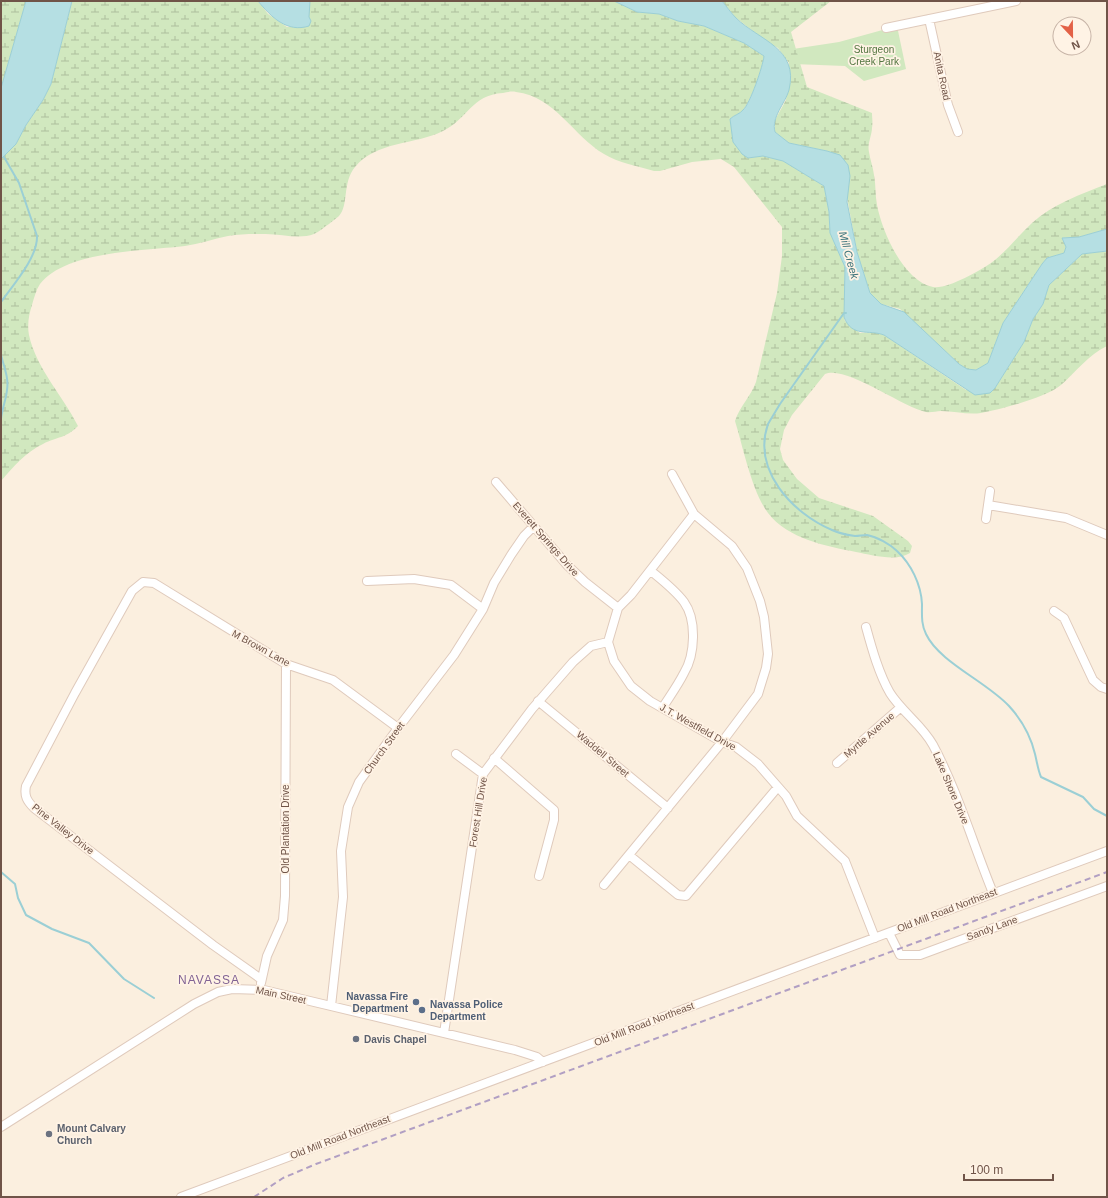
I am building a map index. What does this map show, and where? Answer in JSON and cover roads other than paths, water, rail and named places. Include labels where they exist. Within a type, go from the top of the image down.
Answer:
[{"type":"street","points":[[886,28],[1016,1]]},
{"type":"street","name":"Anita Road","points":[[929,19],[948,105],[958,132]]},
{"type":"street","points":[[604,885],[722,742],[758,694],[763,682],[768,654],[764,617],[754,585],[741,558],[723,538],[694,514],[672,474]]},
{"type":"street","name":"Everett Springs Drive","points":[[496,482],[567,565],[585,582],[618,608]]},
{"type":"street","points":[[986,519],[990,491]]},
{"type":"street","points":[[988,505],[1066,518],[1105,532]]},
{"type":"street","points":[[608,642],[618,608],[651,571],[694,514]]},
{"type":"street","name":"Church Street","points":[[331,1006],[343,897],[341,851],[348,807],[359,782],[454,654],[483,609],[494,583],[511,555],[524,536],[534,526]]},
{"type":"street","points":[[651,571],[665,582],[684,603],[692,624],[692,650],[685,672],[663,707]]},
{"type":"street","points":[[367,581],[414,579],[451,584],[483,609]]},
{"type":"street","name":"M Brown Lane","points":[[143,582],[154,583],[286,664],[333,680],[398,728]]},
{"type":"street","name":"Pine Valley Drive","points":[[143,582],[132,591],[128,598],[75,693],[26,786],[25,793],[28,801],[34,808],[213,945],[261,979]]},
{"type":"street","points":[[1054,611],[1064,618],[1093,680],[1101,687],[1107,689]]},
{"type":"street","name":"Lake Shore Drive","points":[[866,627],[883,679],[891,694],[919,726],[932,744],[940,760],[992,893]]},
{"type":"street","name":"J.T. Westfield Drive","points":[[608,642],[614,661],[631,686],[650,701],[663,707],[722,742],[736,747],[748,755],[778,787],[804,823],[845,861],[875,938]]},
{"type":"street","name":"Forest Hill Drive","points":[[444,1033],[483,774],[538,701],[573,662],[591,646],[608,642]]},
{"type":"street","name":"Old Plantation Drive","points":[[260,989],[267,956],[283,920],[285,896],[286,664]]},
{"type":"street","name":"Waddell Street","points":[[538,701],[668,808]]},
{"type":"street","name":"Myrtle Avenue","points":[[837,763],[901,707]]},
{"type":"street","points":[[456,754],[483,774]]},
{"type":"street","points":[[494,758],[554,810],[554,820],[539,876]]},
{"type":"street","points":[[629,855],[678,895],[686,896],[778,787]]},
{"type":"street","name":"Old Mill Road Northeast","points":[[180,1197],[1107,851]]},
{"type":"street","name":"Sandy Lane","points":[[889,933],[900,955],[920,955],[1107,886]]},
{"type":"street","name":"Main Street","points":[[1,1127],[206,997],[232,989],[260,989],[530,1054],[543,1062]]},
{"type":"water","points":[[26,1],[72,1],[51,84],[16,144],[1,159],[1,88]]},
{"type":"water","points":[[258,1],[310,1],[309,17],[311,21],[309,26],[301,28],[280,22],[268,13]]},
{"type":"water","name":"Mill Creek","points":[[614,1],[722,1],[736,18],[775,47],[783,55],[788,64],[791,76],[789,90],[775,121],[775,132],[789,143],[840,155],[848,165],[850,176],[847,202],[857,252],[870,293],[881,304],[904,312],[959,364],[967,369],[976,370],[988,363],[1003,323],[1042,264],[1047,258],[1064,253],[1066,247],[1062,238],[1079,237],[1107,229],[1107,251],[1082,254],[1049,285],[1043,304],[1033,319],[1024,342],[995,388],[990,393],[975,395],[884,335],[878,333],[861,332],[851,328],[847,324],[844,317],[845,267],[830,233],[829,212],[824,186],[783,161],[763,156],[748,158],[742,154],[733,142],[730,119],[742,111],[746,106],[759,76],[764,56],[744,43],[704,26],[678,21],[659,14],[637,12]]},
{"type":"waterway","points":[[1,302],[29,262],[36,244],[37,236],[19,183],[4,157]]},
{"type":"waterway","points":[[846,313],[844,313],[780,404],[768,424],[765,441],[766,458],[771,473],[779,488],[790,501],[803,513],[817,522],[843,534],[855,536],[867,535],[875,537],[887,543],[902,556],[911,568],[920,589],[923,627],[932,644],[952,663],[1000,697],[1009,706],[1025,728],[1031,741],[1041,777],[1083,797],[1094,809],[1107,816]]},
{"type":"waterway","points":[[1,355],[7,381],[1,419]]},
{"type":"waterway","points":[[1,872],[15,884],[18,898],[26,915],[52,929],[89,943],[124,979],[154,998]]},
{"type":"railway","points":[[254,1197],[283,1178],[316,1164],[1107,872]]},
{"type":"place","name":"Navassa Fire Department","points":[[416,1002]]},
{"type":"place","name":"Navassa Police Department","points":[[422,1010]]},
{"type":"place","name":"Davis Chapel","points":[[356,1039]]},
{"type":"place","name":"Mount Calvary Church","points":[[49,1134]]},
{"type":"district","name":"NAVASSA","points":[[209,980]]},
{"type":"park label","name":"Sturgeon Creek Park","points":[[874,54]]}]
